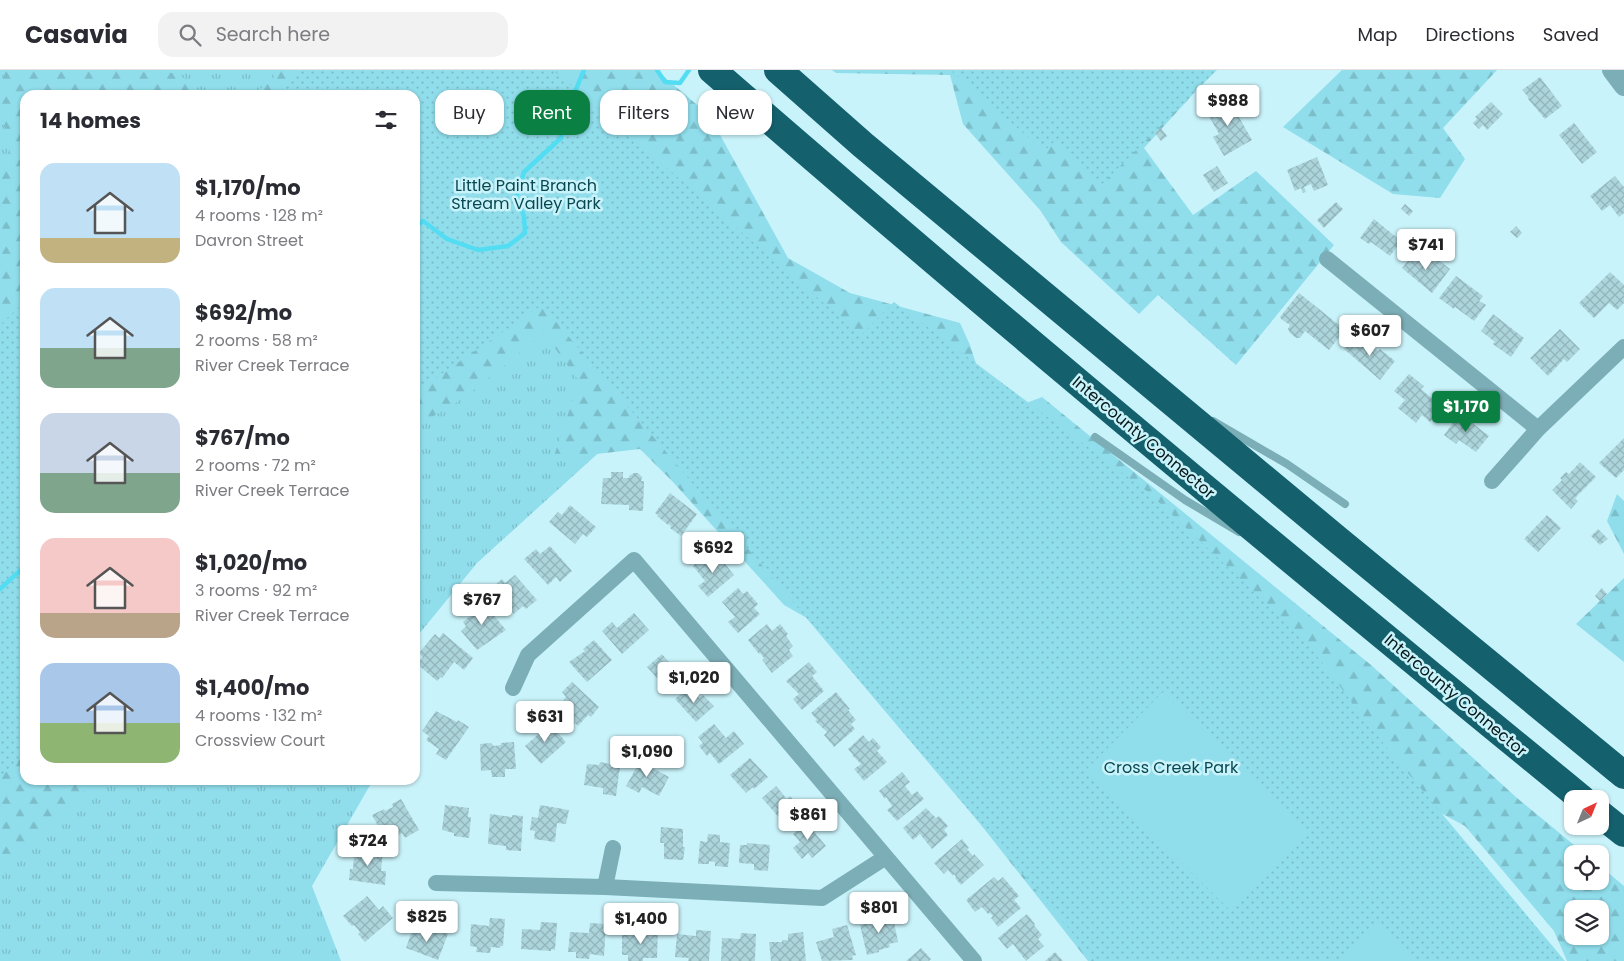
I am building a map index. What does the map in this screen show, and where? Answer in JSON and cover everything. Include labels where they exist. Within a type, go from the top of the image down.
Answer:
[{"type":"highway","name":"Intercounty Connector","points":[[712,70],[1105,405],[1571,790]]},
{"type":"highway","points":[[778,70],[863,145],[1624,775]]},
{"type":"highway","points":[[1609,822],[1624,834]]},
{"type":"street","points":[[1612,70],[1624,86]]},
{"type":"street","points":[[1327,259],[1538,429]]},
{"type":"street","points":[[1492,481],[1538,429],[1624,347]]},
{"type":"street","points":[[513,688],[528,655],[634,560],[974,961]]},
{"type":"street","points":[[605,886],[613,848]]},
{"type":"street","points":[[436,884],[605,886],[822,898],[886,857]]},
{"type":"lane","points":[[1159,390],[1199,413]]},
{"type":"lane","points":[[1207,418],[1276,456],[1345,504]]},
{"type":"lane","points":[[1095,437],[1185,500],[1248,538]]},
{"type":"lane","points":[[1256,542],[1306,571]]},
{"type":"green space","points":[[0,70],[298,70],[280,90],[20,90],[20,141],[0,325]]},
{"type":"green space","points":[[4,70],[76,70],[80,74],[95,70],[159,70],[180,75],[198,90],[20,90],[20,785],[89,785],[69,809],[0,878],[0,174],[12,145],[0,117],[0,93]]},
{"type":"green space","name":"Cross Creek Park","points":[[277,70],[656,70],[680,90],[600,90],[600,135],[688,135],[688,97],[698,106],[698,135],[720,135],[788,258],[850,293],[960,323],[970,345],[993,416],[1042,397],[1371,665],[1517,798],[1574,845],[1564,845],[1564,890],[1609,890],[1609,874],[1624,886],[1624,961],[1567,961],[1554,931],[1465,826],[1409,796],[1260,961],[1088,961],[828,630],[784,605],[673,482],[640,449],[553,459],[579,381],[544,333],[464,398],[420,424],[420,90],[258,90],[272,81]]},
{"type":"green space","name":"Cross Creek Park","points":[[298,70],[553,70],[576,90],[514,90],[514,135],[590,135],[590,102],[600,110],[600,135],[629,135],[861,335],[894,302],[1148,492],[1304,639],[1387,748],[1565,961],[1096,961],[542,305],[420,389],[420,90],[280,90]]},
{"type":"green space","points":[[832,70],[1215,70],[1144,148],[1193,215],[1256,171],[1334,245],[1236,365],[1158,295],[1139,314],[1061,242],[1040,210],[963,124],[950,75],[836,73]]},
{"type":"green space","points":[[950,70],[1217,70],[1100,186],[1055,141],[1044,151]]},
{"type":"green space","points":[[1342,70],[1497,70],[1443,128],[1465,159],[1440,198],[1393,194],[1283,127]]},
{"type":"green space","points":[[542,305],[637,418],[477,563],[420,633],[420,389]]},
{"type":"green space","points":[[20,306],[20,758],[0,778],[0,325]]},
{"type":"green space","points":[[1617,494],[1624,501],[1624,554],[1607,521]]},
{"type":"green space","points":[[1624,578],[1624,662],[1576,624]]},
{"type":"green space","points":[[1163,692],[1309,831],[1230,910],[1086,770]]},
{"type":"green space","points":[[20,780],[20,785],[370,785],[312,886],[341,961],[0,961],[0,782]]},
{"type":"green space","points":[[1380,923],[1418,961],[1341,961]]},
{"type":"building","points":[[1540,77],[1562,106],[1545,119],[1522,90]]},
{"type":"building","points":[[1228,98],[1252,140],[1224,156],[1213,137],[1219,134],[1205,109]]},
{"type":"building","points":[[1491,102],[1503,114],[1487,130],[1483,125],[1479,129],[1473,123],[1477,119],[1475,117]]},
{"type":"building","points":[[1574,123],[1597,152],[1582,164],[1559,135]]},
{"type":"building","points":[[1161,128],[1167,136],[1161,141],[1155,133]]},
{"type":"building","points":[[1317,157],[1328,185],[1314,191],[1311,184],[1304,187],[1306,192],[1303,193],[1301,188],[1295,191],[1287,170]]},
{"type":"building","points":[[1217,166],[1228,183],[1214,192],[1203,175]]},
{"type":"building","points":[[1615,176],[1624,187],[1624,213],[1619,217],[1610,205],[1602,211],[1590,196]]},
{"type":"building","points":[[1336,202],[1343,209],[1324,228],[1317,220]]},
{"type":"building","points":[[1405,204],[1413,211],[1409,216],[1401,209]]},
{"type":"building","points":[[1374,219],[1401,241],[1390,256],[1371,242],[1369,244],[1360,238]]},
{"type":"building","points":[[1516,226],[1522,233],[1517,238],[1510,232]]},
{"type":"building","points":[[1416,251],[1427,260],[1431,254],[1450,269],[1432,293],[1402,268]]},
{"type":"building","points":[[1610,272],[1624,285],[1624,303],[1617,310],[1609,303],[1594,318],[1579,303]]},
{"type":"building","points":[[1456,276],[1483,296],[1479,301],[1486,305],[1474,321],[1439,298]]},
{"type":"building","points":[[1299,293],[1344,329],[1329,350],[1305,331],[1300,338],[1296,338],[1288,329],[1290,325],[1281,319],[1280,317]]},
{"type":"building","points":[[1493,314],[1524,338],[1511,357],[1493,344],[1495,342],[1481,331]]},
{"type":"building","points":[[1560,329],[1580,349],[1567,362],[1564,359],[1548,376],[1530,358]]},
{"type":"building","points":[[1357,334],[1378,351],[1380,349],[1395,361],[1380,380],[1344,349]]},
{"type":"building","points":[[1409,374],[1424,386],[1421,389],[1442,407],[1430,422],[1422,415],[1416,423],[1398,408],[1405,400],[1394,391]]},
{"type":"building","points":[[1460,413],[1489,436],[1476,452],[1459,440],[1456,444],[1444,435]]},
{"type":"building","points":[[1624,438],[1624,470],[1616,478],[1599,463]]},
{"type":"building","points":[[1580,462],[1596,477],[1575,498],[1578,501],[1571,509],[1552,490],[1562,480],[1560,478],[1566,472],[1569,474]]},
{"type":"building","points":[[611,472],[623,472],[623,478],[629,478],[634,473],[638,473],[642,477],[641,481],[644,481],[643,511],[629,510],[629,505],[601,504],[603,478],[611,478]]},
{"type":"building","points":[[670,493],[697,514],[681,536],[655,513]]},
{"type":"building","points":[[570,505],[596,527],[587,537],[583,534],[575,544],[549,522],[558,512],[562,515]]},
{"type":"building","points":[[1547,515],[1561,528],[1538,552],[1524,539]]},
{"type":"building","points":[[1598,529],[1608,539],[1600,545],[1591,536]]},
{"type":"building","points":[[550,546],[572,571],[560,582],[556,577],[548,585],[524,559],[536,549],[540,554]]},
{"type":"building","points":[[708,553],[713,559],[718,555],[734,575],[708,597],[698,586],[705,581],[693,566]]},
{"type":"building","points":[[515,575],[537,600],[526,609],[523,606],[514,614],[492,588],[502,579],[505,583]]},
{"type":"building","points":[[738,588],[743,594],[747,591],[758,604],[754,608],[760,614],[738,633],[728,622],[735,617],[722,602]]},
{"type":"building","points":[[1602,588],[1607,594],[1600,601],[1595,596]]},
{"type":"building","points":[[481,600],[506,630],[477,650],[461,631],[466,626],[463,622],[475,612],[471,608]]},
{"type":"building","points":[[634,613],[649,630],[622,654],[602,631],[612,622],[617,628]]},
{"type":"building","points":[[767,624],[772,631],[780,624],[788,634],[786,636],[793,646],[789,650],[793,656],[772,673],[762,660],[764,658],[748,640]]},
{"type":"building","points":[[443,633],[473,658],[464,670],[454,662],[442,678],[437,681],[420,667],[420,660],[423,657],[420,652],[435,634],[439,638]]},
{"type":"building","points":[[594,640],[612,660],[587,682],[569,662],[585,651],[583,649]]},
{"type":"building","points":[[662,654],[674,668],[677,665],[685,675],[668,690],[647,667]]},
{"type":"building","points":[[809,662],[817,672],[812,676],[824,691],[802,710],[793,699],[799,694],[786,681]]},
{"type":"building","points":[[572,682],[599,707],[591,717],[588,715],[578,726],[575,723],[569,729],[552,713],[562,704],[566,697],[562,692]]},
{"type":"building","points":[[689,687],[699,698],[703,695],[714,706],[696,722],[675,699]]},
{"type":"building","points":[[836,692],[850,709],[848,710],[856,720],[851,724],[855,729],[834,747],[824,735],[827,732],[815,721],[817,720],[811,713]]},
{"type":"building","points":[[436,711],[469,727],[446,760],[436,754],[439,749],[426,740],[429,736],[422,731]]},
{"type":"building","points":[[548,722],[566,742],[541,764],[525,746],[541,732],[539,730]]},
{"type":"building","points":[[714,724],[726,738],[734,731],[744,744],[719,764],[710,753],[707,756],[699,746],[703,743],[698,737]]},
{"type":"building","points":[[863,735],[869,742],[873,738],[881,747],[877,751],[887,762],[864,781],[854,769],[861,764],[848,749]]},
{"type":"building","points":[[514,742],[516,769],[505,769],[505,777],[492,777],[491,770],[481,771],[480,744],[491,743],[494,746],[501,745],[501,743]]},
{"type":"building","points":[[644,754],[653,759],[649,766],[669,777],[659,796],[642,787],[639,793],[626,786]]},
{"type":"building","points":[[610,758],[621,759],[616,796],[603,794],[603,788],[584,785],[587,764],[599,765],[600,762],[610,764]]},
{"type":"building","points":[[750,758],[768,777],[746,793],[730,775]]},
{"type":"building","points":[[902,772],[910,782],[905,786],[912,795],[917,791],[924,799],[897,821],[887,810],[892,806],[879,791]]},
{"type":"building","points":[[776,786],[787,799],[790,796],[798,808],[782,821],[762,798]]},
{"type":"building","points":[[401,799],[419,830],[405,838],[402,833],[387,842],[372,815],[393,807],[392,804]]},
{"type":"building","points":[[445,805],[469,808],[468,817],[471,817],[469,838],[454,836],[454,833],[442,830]]},
{"type":"building","points":[[540,805],[569,810],[566,824],[557,823],[555,842],[534,839],[535,831],[530,830],[532,817],[538,818]]},
{"type":"building","points":[[926,808],[936,818],[939,816],[948,826],[944,830],[948,835],[932,849],[920,834],[913,840],[903,828]]},
{"type":"building","points":[[490,814],[512,817],[512,815],[523,816],[521,851],[506,850],[506,846],[488,844]]},
{"type":"building","points":[[810,819],[815,825],[811,828],[826,846],[812,858],[808,853],[802,859],[793,848],[800,842],[793,834]]},
{"type":"building","points":[[661,827],[683,829],[683,847],[685,847],[683,860],[664,859],[664,843],[660,843]]},
{"type":"building","points":[[708,834],[720,835],[720,842],[730,843],[728,867],[715,866],[715,862],[709,861],[709,864],[698,864],[700,841],[707,842]]},
{"type":"building","points":[[962,839],[969,848],[967,849],[984,865],[961,885],[954,874],[953,876],[948,870],[944,874],[934,863]]},
{"type":"building","points":[[747,843],[770,845],[768,871],[754,870],[754,864],[739,863],[740,845],[747,845]]},
{"type":"building","points":[[358,847],[383,850],[381,871],[386,871],[385,885],[349,880],[350,869],[353,869],[354,856],[357,857]]},
{"type":"building","points":[[994,877],[998,881],[1003,877],[1019,896],[1014,900],[1021,908],[998,927],[991,918],[993,916],[990,913],[988,914],[982,907],[975,912],[966,900]]},
{"type":"building","points":[[367,896],[379,910],[383,906],[393,918],[365,942],[358,934],[360,932],[343,916]]},
{"type":"building","points":[[892,912],[898,942],[889,944],[890,947],[879,950],[879,952],[867,955],[860,925],[879,922],[878,915]]},
{"type":"building","points":[[1027,914],[1042,935],[1038,939],[1044,946],[1026,961],[1013,944],[1007,949],[998,938]]},
{"type":"building","points":[[490,918],[505,919],[503,946],[500,948],[491,947],[490,953],[476,952],[477,947],[470,946],[471,924],[489,926]]},
{"type":"building","points":[[541,922],[557,923],[555,950],[521,949],[522,929],[540,930]]},
{"type":"building","points":[[590,923],[606,924],[604,956],[590,954],[589,959],[576,958],[576,952],[568,952],[570,932],[589,933]]},
{"type":"building","points":[[847,925],[856,955],[852,956],[853,960],[822,961],[816,942],[834,937],[832,929]]},
{"type":"building","points":[[641,927],[658,927],[657,958],[643,958],[643,961],[628,961],[628,955],[622,955],[622,932],[641,936]]},
{"type":"building","points":[[413,928],[431,935],[434,929],[448,934],[438,960],[406,948]]},
{"type":"building","points":[[696,930],[711,931],[709,961],[688,961],[689,958],[675,957],[677,934],[696,936]]},
{"type":"building","points":[[803,932],[806,961],[771,961],[769,942],[782,942],[782,940],[788,940],[788,934]]},
{"type":"building","points":[[741,933],[756,934],[755,961],[721,961],[722,938],[740,939]]},
{"type":"building","points":[[921,948],[931,959],[929,961],[906,961]]},
{"type":"building","points":[[1055,952],[1063,961],[1045,961]]},
{"type":"waterway","points":[[420,223],[423,221],[447,239],[478,250],[508,246],[525,233],[524,216],[516,197],[524,172],[561,138],[560,113],[571,101],[584,70]]},
{"type":"waterway","points":[[657,70],[665,82],[680,83],[689,70]]},
{"type":"waterway","points":[[0,589],[20,571]]},
{"type":"park label","name":"Little Paint Branch Stream Valley Park","points":[[526,194]]}]
